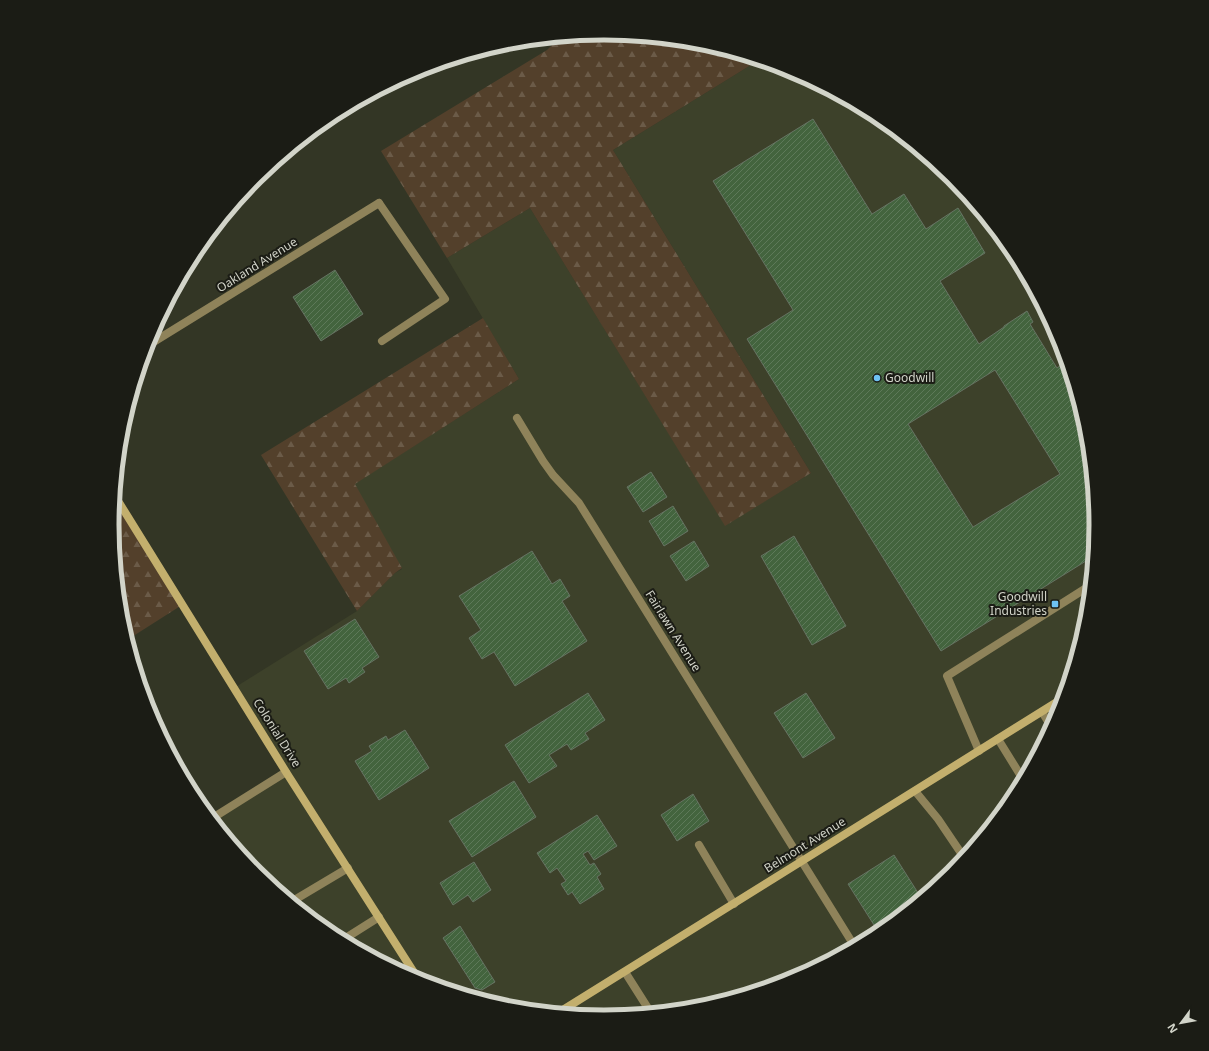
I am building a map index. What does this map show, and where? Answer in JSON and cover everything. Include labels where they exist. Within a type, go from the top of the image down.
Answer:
[{"type":"main road","name":"Colonial Drive","points":[[120,504],[286,772],[413,971]]},
{"type":"main road","name":"Belmont Avenue","points":[[564,1009],[1056,702]]},
{"type":"street","name":"Oakland Avenue","points":[[156,341],[379,203],[445,299],[382,341]]},
{"type":"street","name":"Fairlawn Avenue","points":[[517,418],[543,461],[579,503],[852,943]]},
{"type":"street","points":[[979,751],[947,676],[1086,588]]},
{"type":"street","points":[[1042,712],[1048,722]]},
{"type":"street","points":[[998,739],[1020,775]]},
{"type":"street","points":[[216,816],[286,772]]},
{"type":"street","points":[[915,790],[938,819],[962,854]]},
{"type":"street","points":[[699,845],[734,904]]},
{"type":"street","points":[[295,900],[348,868]]},
{"type":"street","points":[[347,936],[379,917]]},
{"type":"street","points":[[625,972],[648,1009]]},
{"type":"shaded area","points":[[753,64],[790,77],[819,90],[847,105],[900,140],[925,160],[970,205],[1008,256],[1040,311],[1064,369],[1081,431],[1086,462],[1090,526],[1086,589],[1081,620],[1064,682],[1053,711],[1025,768],[1008,795],[970,846],[948,869],[925,891],[874,929],[819,961],[790,974],[761,985],[699,1002],[668,1007],[604,1011],[541,1007],[510,1002],[448,985],[390,961],[335,929],[284,891],[239,846],[216,816],[286,772],[234,688],[357,611],[395,573],[402,569],[354,484],[519,379],[447,258],[530,208],[725,525],[811,473],[613,150]]},
{"type":"green space","points":[[604,40],[636,41],[699,49],[753,64],[613,150],[811,473],[725,526],[530,208],[447,258],[381,151],[547,50],[554,43]]},
{"type":"green space","points":[[483,318],[519,379],[355,484],[402,568],[395,573],[357,611],[261,455]]},
{"type":"green space","points":[[120,504],[182,605],[132,637],[123,589],[120,557]]},
{"type":"building","name":"Goodwill","points":[[813,119],[872,214],[904,194],[926,229],[958,208],[985,253],[940,281],[979,344],[1027,311],[1033,322],[1030,324],[1057,368],[1061,365],[1064,371],[1070,388],[1067,390],[1073,400],[1081,431],[1086,462],[1090,526],[1089,559],[941,651],[747,339],[793,310],[713,181]],"holes":[[[995,370],[1060,474],[973,527],[908,424]]]},
{"type":"building","points":[[335,270],[363,314],[321,341],[293,297]]},
{"type":"building","points":[[651,472],[667,497],[643,512],[627,487]]},
{"type":"building","points":[[673,506],[688,531],[664,546],[649,521]]},
{"type":"building","points":[[794,536],[846,626],[812,645],[761,556]]},
{"type":"building","points":[[694,541],[709,566],[686,581],[670,556]]},
{"type":"building","points":[[532,551],[552,584],[560,579],[570,596],[562,601],[587,641],[515,686],[494,652],[482,659],[469,638],[481,630],[459,596]]},
{"type":"building","points":[[355,619],[379,657],[362,668],[365,672],[349,683],[346,678],[328,689],[304,651]]},
{"type":"building","points":[[588,693],[605,720],[585,733],[589,739],[571,750],[567,744],[549,755],[557,766],[529,783],[505,745]]},
{"type":"building","points":[[806,693],[835,738],[803,758],[774,713]]},
{"type":"building","points":[[405,730],[429,768],[379,800],[355,761],[372,751],[369,746],[386,736],[388,740]]},
{"type":"building","points":[[514,781],[536,817],[472,857],[449,821]]},
{"type":"building","points":[[693,794],[709,821],[677,841],[661,815]]},
{"type":"building","points":[[597,815],[617,846],[594,860],[588,851],[583,854],[590,865],[594,863],[601,874],[597,877],[604,889],[580,904],[572,892],[568,895],[561,884],[566,881],[557,868],[550,873],[537,853]]},
{"type":"building","points":[[894,855],[920,895],[874,925],[848,884]]},
{"type":"building","points":[[474,862],[491,890],[473,902],[468,895],[453,905],[440,883]]},
{"type":"building","points":[[460,926],[495,982],[482,990],[475,988],[443,938]]},
{"type":"place","name":"Goodwill","points":[[877,378]]},
{"type":"place","name":"Goodwill Industries","points":[[1055,604]]}]
